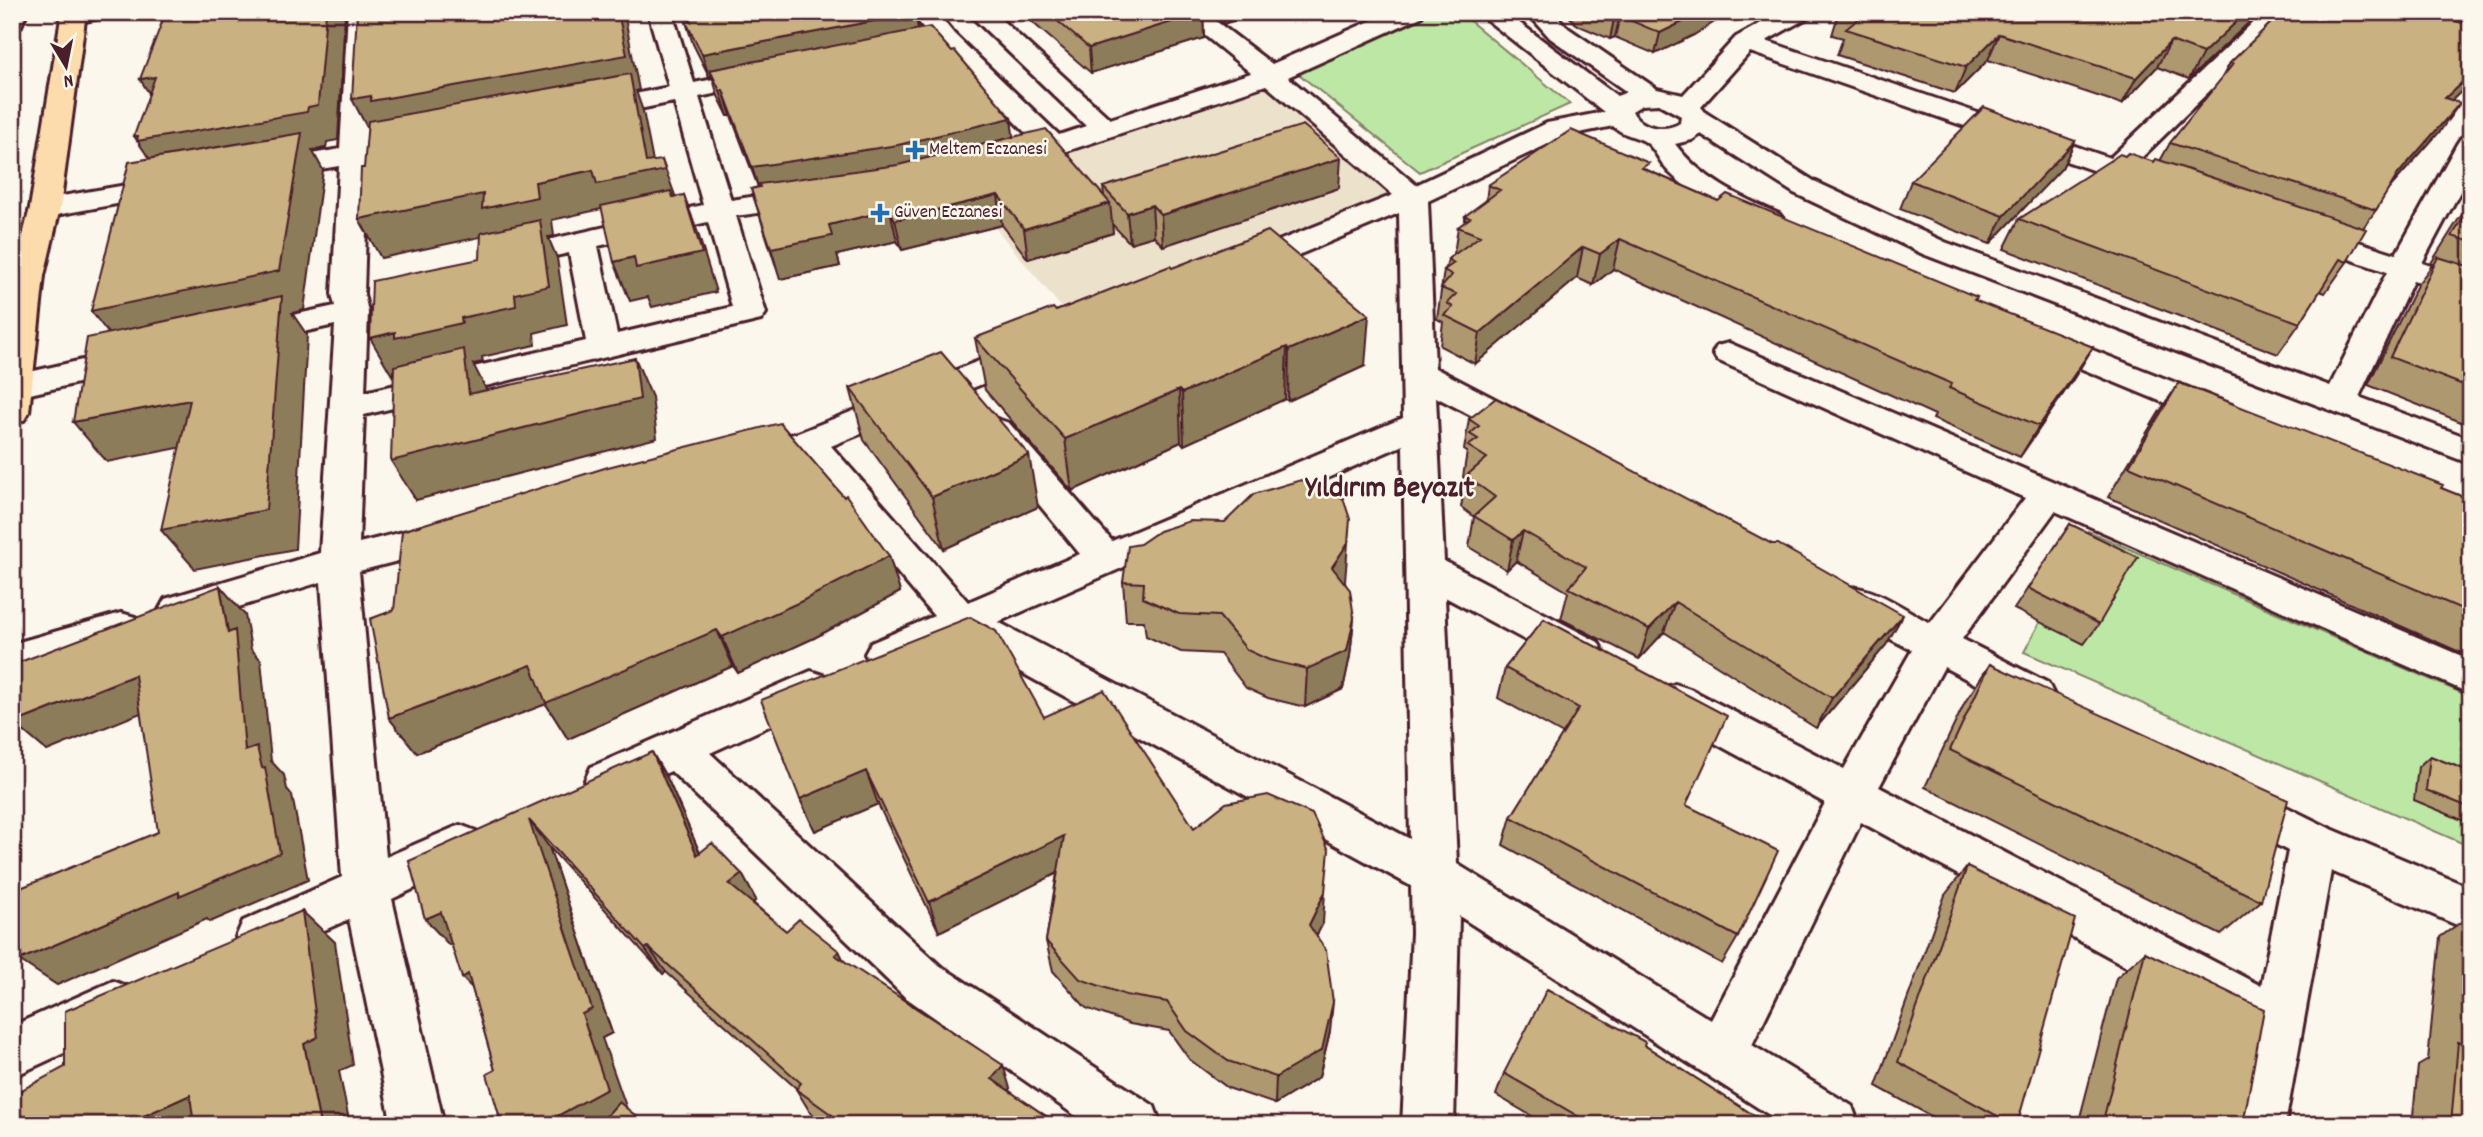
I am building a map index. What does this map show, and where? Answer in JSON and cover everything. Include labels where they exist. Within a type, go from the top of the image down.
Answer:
[{"type":"main road","points":[[12,21],[15,12]]},
{"type":"main road","points":[[15,399],[28,276],[45,208],[80,14]]},
{"type":"street","points":[[360,12],[355,155],[358,298],[347,408],[339,562],[366,887],[418,1125]]},
{"type":"street","points":[[347,408],[750,313],[660,12]]},
{"type":"street","points":[[923,12],[932,42],[1054,146]]},
{"type":"street","points":[[979,12],[1106,130]]},
{"type":"street","points":[[1188,12],[1270,75],[1413,197],[1436,933],[1428,1125]]},
{"type":"street","points":[[988,162],[1106,130],[1270,75],[1412,12]]},
{"type":"street","points":[[1489,12],[1619,114],[1623,123],[1649,135],[1688,178],[1738,207],[1792,230]]},
{"type":"street","points":[[1539,12],[1559,33],[1730,139],[1765,164],[1861,216],[1934,248],[2471,452]]},
{"type":"street","points":[[1675,105],[1780,12]]},
{"type":"street","points":[[1745,42],[1800,12]]},
{"type":"street","points":[[2115,168],[2278,12]]},
{"type":"street","points":[[1745,42],[2180,191]]},
{"type":"street","points":[[561,117],[789,72]]},
{"type":"street","points":[[1210,279],[1413,197],[1557,129],[1619,114],[1630,100],[1675,105],[1695,126],[1690,131],[1669,137],[1557,129]]},
{"type":"street","points":[[2339,402],[2404,268],[2471,144]]},
{"type":"street","points":[[247,173],[410,145]]},
{"type":"street","points":[[45,208],[193,183]]},
{"type":"street","points":[[478,264],[720,210],[839,192]]},
{"type":"street","points":[[2273,223],[2471,290]]},
{"type":"street","points":[[582,240],[603,346]]},
{"type":"street","points":[[219,341],[358,298]]},
{"type":"street","points":[[2009,326],[2245,422]]},
{"type":"street","points":[[714,466],[808,442],[1057,341]]},
{"type":"street","points":[[15,399],[166,352]]},
{"type":"street","points":[[1729,352],[2471,678]]},
{"type":"street","points":[[1418,373],[1566,451]]},
{"type":"street","points":[[956,382],[1107,560]]},
{"type":"street","points":[[577,793],[960,620],[1107,560],[1420,424]]},
{"type":"street","points":[[808,442],[960,620],[1434,875],[1833,1125]]},
{"type":"street","points":[[1721,1054],[1852,795],[1936,644],[2049,492]]},
{"type":"street","points":[[12,660],[339,562],[486,525]]},
{"type":"street","points":[[1424,568],[2278,1022]]},
{"type":"street","points":[[1825,586],[2070,714]]},
{"type":"street","points":[[676,749],[922,981],[1135,1125]]},
{"type":"street","points":[[2203,784],[2313,842],[2471,910]]},
{"type":"street","points":[[227,952],[490,832]]},
{"type":"street","points":[[2259,1125],[2313,842]]},
{"type":"street","points":[[12,1052],[151,987]]},
{"type":"shaded area","points":[[1263,81],[1390,196],[1066,313],[949,172]]},
{"type":"green space","points":[[1423,12],[1459,12],[1570,104],[1420,172],[1295,71]]},
{"type":"green space","points":[[2088,531],[2471,697],[2471,847],[2024,652]]},
{"type":"building","points":[[166,12],[326,12],[318,105],[308,107],[307,112],[137,141],[138,136],[134,136],[155,77],[140,79]]},
{"type":"building","points":[[357,12],[618,12],[627,55],[371,101],[371,96],[352,99]]},
{"type":"building","points":[[689,12],[915,13],[702,54],[686,22],[691,22]]},
{"type":"building","points":[[1047,12],[1203,12],[1089,48]]},
{"type":"building","points":[[1599,12],[1703,12],[1660,33],[1620,16],[1614,19]]},
{"type":"building","points":[[1849,12],[2247,12],[2203,53],[2171,41],[2136,78],[1999,34],[1966,67],[1846,29],[1862,16]]},
{"type":"building","points":[[2282,12],[2418,12],[2471,25],[2471,74],[2445,98],[2460,103],[2398,174],[2376,210],[2170,143],[2233,64],[2230,63]]},
{"type":"building","points":[[930,27],[952,52],[955,51],[1011,118],[898,145],[752,167],[723,90],[720,91],[710,70]]},
{"type":"building","points":[[630,74],[646,162],[662,160],[665,170],[597,184],[593,170],[535,182],[537,197],[482,209],[483,194],[359,219],[361,168],[364,168],[368,121]]},
{"type":"building","points":[[1984,107],[2075,141],[2004,216],[1911,181]]},
{"type":"building","points":[[1303,125],[1341,158],[1161,215],[1152,205],[1127,213],[1103,187]]},
{"type":"building","points":[[1046,129],[1110,203],[1024,229],[998,195],[895,220],[890,210],[829,225],[832,236],[771,248],[751,189],[760,187],[759,184],[898,165]]},
{"type":"building","points":[[1571,130],[1649,163],[1642,168],[1718,201],[1727,194],[1977,297],[1974,300],[2093,347],[2039,426],[1949,388],[1952,384],[1620,239],[1600,254],[1583,247],[1480,333],[1444,315],[1453,307],[1447,303],[1456,294],[1441,288],[1452,275],[1444,270],[1454,263],[1448,259],[1480,236],[1458,227],[1470,218],[1465,216],[1500,190],[1488,185]]},
{"type":"building","points":[[302,133],[279,271],[91,311],[129,162]]},
{"type":"building","points":[[2128,153],[2154,162],[2156,159],[2366,229],[2347,262],[2340,259],[2300,323],[2019,219],[2120,154],[2125,156]]},
{"type":"building","points":[[671,191],[673,197],[684,195],[702,253],[636,268],[634,257],[614,262],[601,206]]},
{"type":"building","points":[[2471,206],[2471,242],[2452,236]]},
{"type":"building","points":[[540,220],[549,286],[515,294],[516,306],[461,318],[462,323],[395,338],[395,332],[370,338],[372,281],[480,259],[481,233]]},
{"type":"building","points":[[1268,231],[1369,315],[1182,393],[1179,390],[1065,439],[975,338],[1053,308],[1056,311]]},
{"type":"building","points":[[2438,257],[2471,267],[2471,388],[2390,357]]},
{"type":"building","points":[[282,296],[266,510],[161,530],[190,400],[73,422],[87,338]]},
{"type":"building","points":[[464,349],[469,394],[635,358],[640,399],[391,461],[394,366]]},
{"type":"building","points":[[941,352],[1029,455],[932,497],[850,388]]},
{"type":"building","points":[[2179,383],[2443,485],[2441,488],[2471,500],[2471,613],[2129,466]]},
{"type":"building","points":[[1496,398],[1772,544],[1778,544],[1903,615],[1832,698],[1675,602],[1649,629],[1569,588],[1586,567],[1523,531],[1513,540],[1474,516],[1495,497],[1466,476],[1487,458],[1468,446],[1478,439],[1470,434],[1479,426],[1469,419]]},
{"type":"building","points":[[780,423],[844,497],[846,495],[889,556],[800,602],[722,637],[717,630],[546,703],[531,665],[389,718],[370,619],[394,610],[402,531],[608,467]]},
{"type":"building","points":[[1301,480],[1343,498],[1350,519],[1348,543],[1332,567],[1350,590],[1354,618],[1347,651],[1307,669],[1269,660],[1247,650],[1219,616],[1179,614],[1143,598],[1144,583],[1123,582],[1128,546],[1140,544],[1159,531],[1190,521],[1225,522],[1254,494]]},
{"type":"building","points":[[2070,524],[2138,557],[2099,624],[2028,588]]},
{"type":"building","points":[[220,586],[228,633],[235,630],[245,751],[257,747],[262,768],[265,767],[280,853],[179,896],[179,892],[19,960],[18,889],[158,832],[135,675],[14,723],[12,665]]},
{"type":"building","points":[[970,617],[996,631],[1044,717],[1104,690],[1194,828],[1226,803],[1268,795],[1312,814],[1329,850],[1325,892],[1309,925],[1326,950],[1333,1002],[1322,1050],[1276,1077],[1228,1061],[1187,1031],[1167,1002],[1126,995],[1080,979],[1046,941],[1064,836],[929,902],[866,771],[800,799],[761,700]]},
{"type":"building","points":[[1544,619],[1727,716],[1686,805],[1778,851],[1738,937],[1511,817],[1579,708],[1505,668]]},
{"type":"building","points":[[1990,664],[2288,800],[2261,901],[1950,750]]},
{"type":"building","points":[[652,752],[697,855],[712,843],[742,874],[729,884],[786,931],[799,919],[839,951],[835,955],[1003,1065],[992,1079],[1059,1125],[846,1125],[796,1089],[801,1083],[648,947],[645,949],[529,820],[592,1009],[582,1014],[607,1089],[541,1125],[502,1125],[487,1074],[495,1070],[468,974],[462,978],[441,912],[425,919],[409,861]]},
{"type":"building","points":[[2430,756],[2471,772],[2471,808],[2426,790]]},
{"type":"building","points":[[1967,867],[2075,919],[2017,1125],[1898,1062]]},
{"type":"building","points":[[302,911],[318,1037],[304,1044],[320,1125],[194,1125],[190,1095],[124,1125],[12,1125],[12,1095],[65,1067],[65,1011]]},
{"type":"building","points":[[2145,952],[2264,1009],[2243,1125],[2102,1125]]},
{"type":"building","points":[[1547,989],[1645,1042],[1644,1045],[1769,1125],[1593,1125],[1504,1073]]},
{"type":"building","points":[[2471,1002],[2471,1125],[2451,1125],[2458,1042],[2467,1046]]},
{"type":"building","points":[[619,1102],[647,1125],[598,1125]]},
{"type":"place","name":"Meltem Eczanesi","points":[[915,150]]},
{"type":"place","name":"Güven Eczanesi","points":[[880,213]]},
{"type":"district","name":"Yıldırım Beyazıt","points":[[1390,490]]}]
